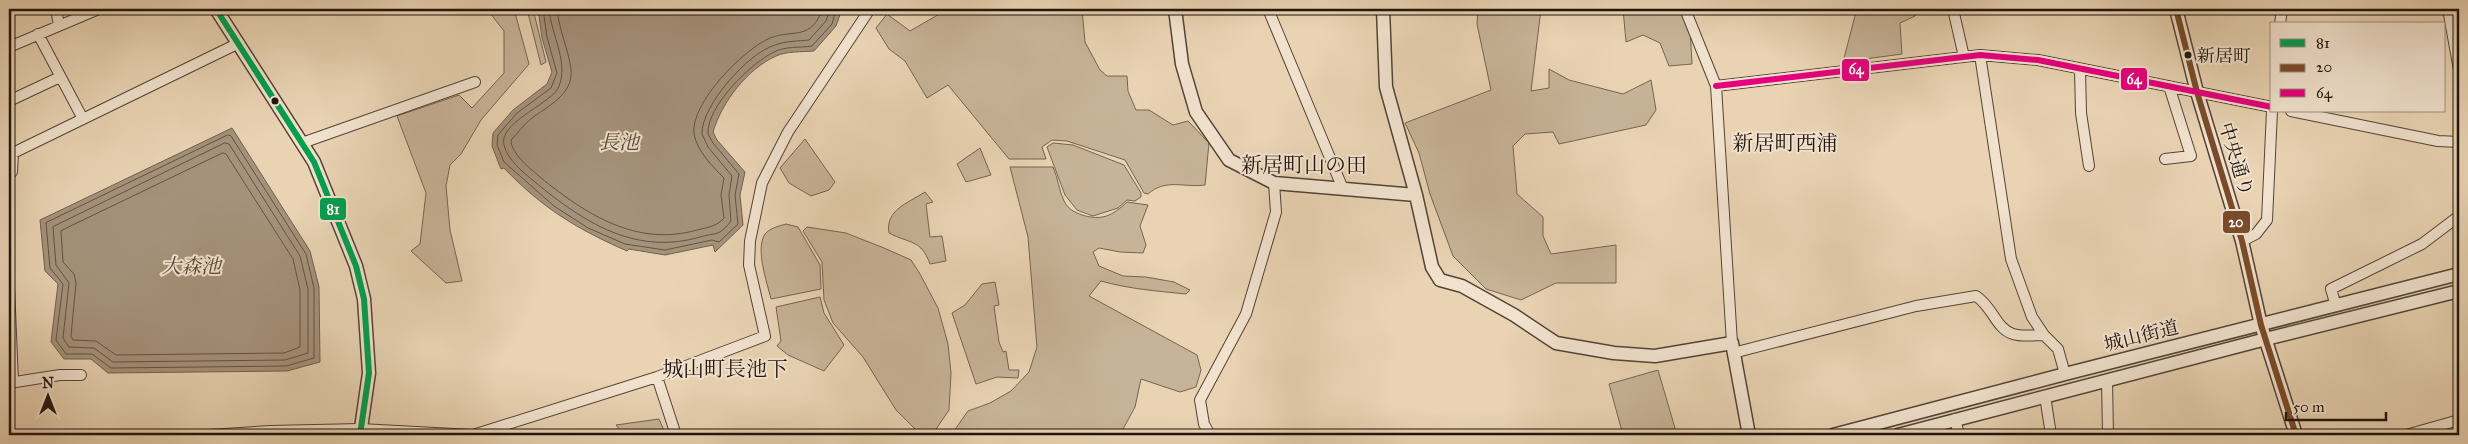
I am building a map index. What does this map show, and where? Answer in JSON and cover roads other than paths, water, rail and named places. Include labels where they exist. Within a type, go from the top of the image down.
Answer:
[{"type":"street","points":[[56,9],[59,25]]},
{"type":"street","points":[[9,47],[99,9]]},
{"type":"street","points":[[216,9],[314,162],[356,266],[364,299],[369,372],[360,432]]},
{"type":"street","points":[[208,435],[360,432],[474,435],[657,377],[765,336],[748,265],[750,241],[762,183],[788,132],[870,9]]},
{"type":"street","points":[[1175,9],[1182,64],[1196,112],[1229,160],[1274,183],[1416,195]]},
{"type":"street","points":[[1268,9],[1343,189]]},
{"type":"street","points":[[1383,9],[1386,87],[1416,195],[1432,267],[1440,280],[1462,286],[1514,315],[1556,343],[1614,353],[1655,356],[1733,348],[1916,306],[1976,296],[1985,302],[2003,330],[2014,334],[2044,335]]},
{"type":"street","points":[[1685,9],[1716,86],[1733,348],[1749,435]]},
{"type":"street","points":[[1953,9],[1964,57]]},
{"type":"street","name":"中央通り","points":[[2176,9],[2197,92],[2242,241],[2261,325],[2296,435]]},
{"type":"street","points":[[2280,22],[2282,9]]},
{"type":"street","points":[[2448,9],[2459,70]]},
{"type":"street","points":[[38,34],[83,119]]},
{"type":"street","points":[[9,172],[12,172],[13,153],[238,43]]},
{"type":"street","points":[[1716,86],[1980,55],[2038,60],[2270,107]]},
{"type":"street","points":[[1980,55],[2010,258],[2032,317],[2044,335],[2058,349],[2065,374]]},
{"type":"street","points":[[2080,69],[2081,113],[2089,166]]},
{"type":"street","points":[[9,102],[60,77]]},
{"type":"street","points":[[302,143],[475,82]]},
{"type":"street","points":[[2164,159],[2191,156],[2168,86]]},
{"type":"street","points":[[2242,241],[2256,234],[2267,220],[2272,112]]},
{"type":"street","points":[[2297,112],[2438,141],[2459,142]]},
{"type":"street","points":[[1210,435],[1204,424],[1200,400],[1246,314],[1276,212],[1274,183]]},
{"type":"street","points":[[2336,306],[2330,288],[2422,244],[2459,216]]},
{"type":"street","name":"城山街道","points":[[1833,435],[2459,274]]},
{"type":"street","points":[[9,286],[11,382],[60,375],[81,375]]},
{"type":"street","name":"城山街道","points":[[1898,435],[2266,338],[2459,290]]},
{"type":"street","points":[[657,377],[676,435]]},
{"type":"street","points":[[2107,380],[2108,435]]},
{"type":"street","points":[[2045,396],[2051,435]]},
{"type":"street","points":[[1955,419],[1959,435]]},
{"type":"street","points":[[2406,435],[2459,420]]},
{"type":"water","name":"長池","points":[[538,9],[842,9],[836,26],[814,51],[780,54],[755,69],[729,98],[717,121],[713,132],[717,140],[745,172],[740,195],[743,225],[715,252],[713,245],[665,255],[629,249],[627,251],[576,226],[532,195],[504,168],[501,169],[492,146],[493,133],[513,110],[547,84],[552,72],[542,38]]},
{"type":"water","name":"大森池","points":[[232,128],[310,251],[319,287],[320,362],[287,371],[108,373],[91,359],[64,359],[51,342],[58,284],[45,271],[40,220]]},
{"type":"place","name":"新居町","points":[[2188,55]]},
{"type":"district","name":"新居町西浦","points":[[1785,143]]},
{"type":"district","name":"新居町山の田","points":[[1304,165]]},
{"type":"district","name":"城山町長池下","points":[[725,369]]}]
